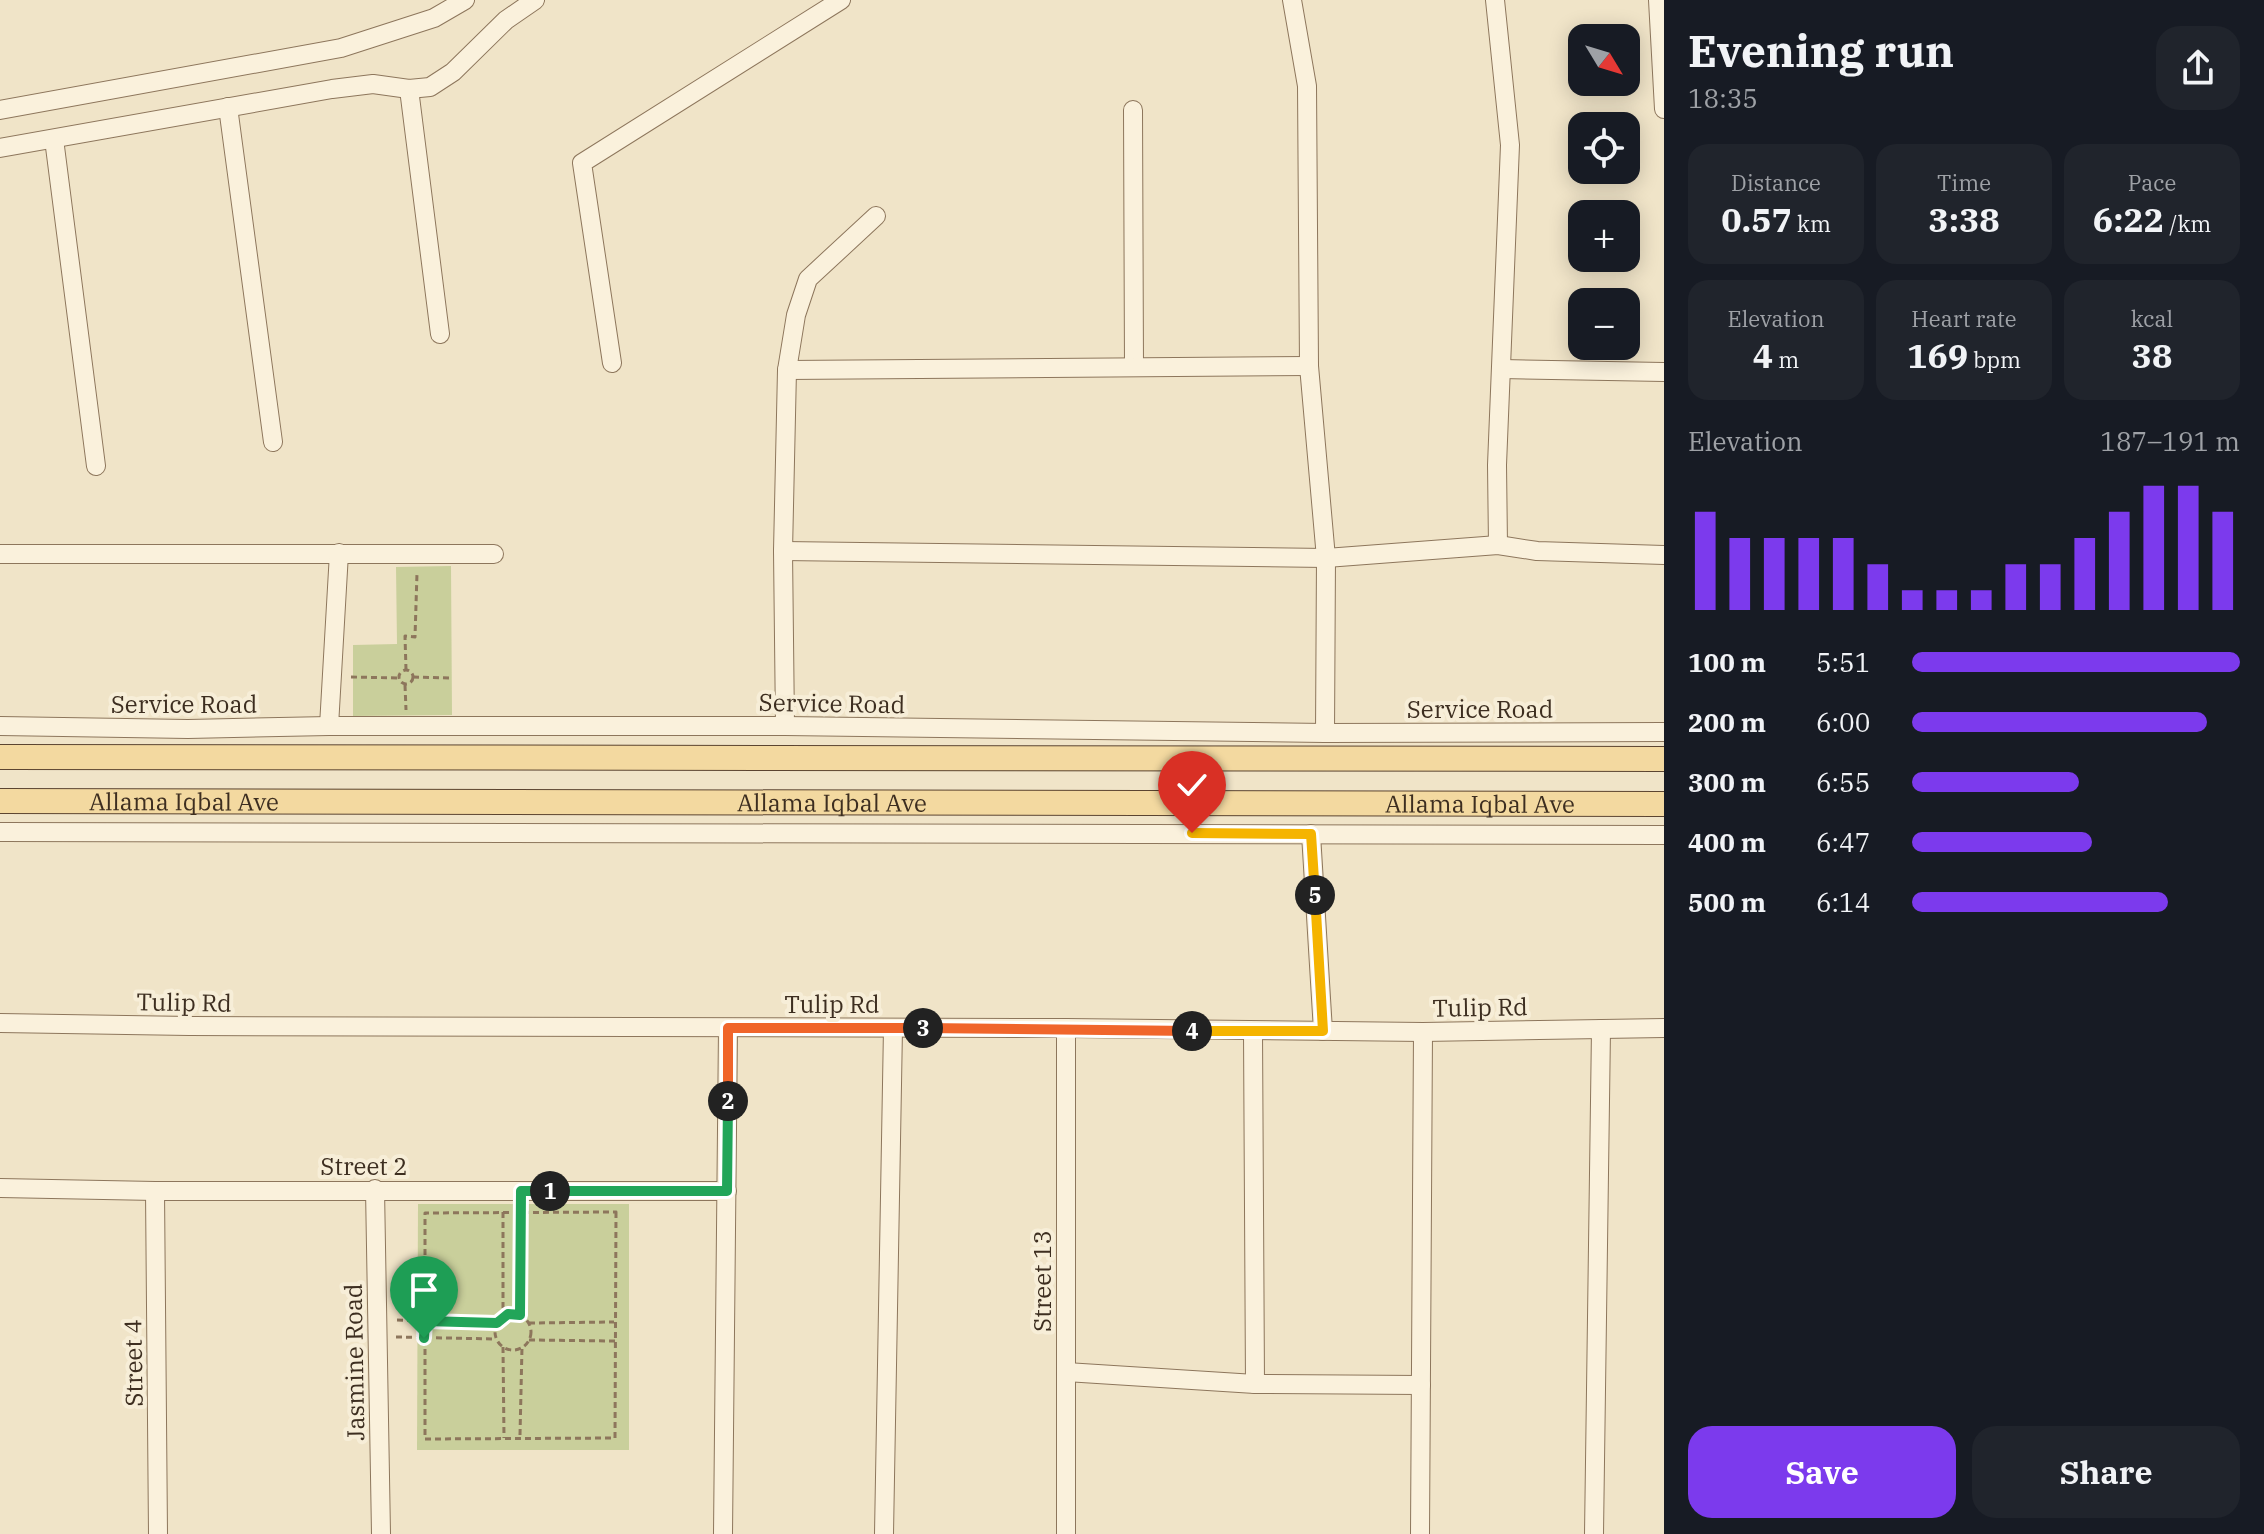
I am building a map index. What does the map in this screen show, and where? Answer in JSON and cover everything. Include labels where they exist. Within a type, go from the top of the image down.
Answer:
[{"type":"main road","name":"Allama Iqbal Ave","points":[[0,757],[1664,759]]},
{"type":"main road","name":"Allama Iqbal Ave","points":[[0,801],[1664,804]]},
{"type":"street","points":[[0,110],[341,48],[434,18],[465,0]]},
{"type":"street","points":[[0,148],[373,84],[409,89],[430,87],[453,72],[506,20],[535,0]]},
{"type":"street","points":[[612,363],[582,163],[841,0]]},
{"type":"street","points":[[1292,0],[1307,86],[1309,366],[1326,558],[1325,733]]},
{"type":"street","points":[[1495,0],[1510,145],[1497,465],[1498,545]]},
{"type":"street","points":[[1658,0],[1664,109]]},
{"type":"street","points":[[409,89],[440,334]]},
{"type":"street","points":[[228,107],[273,442]]},
{"type":"street","points":[[1133,110],[1134,367]]},
{"type":"street","points":[[54,139],[96,466]]},
{"type":"street","points":[[785,726],[783,551],[787,370],[796,315],[808,279],[876,216]]},
{"type":"street","points":[[787,370],[1309,366]]},
{"type":"street","points":[[1502,369],[1664,372]]},
{"type":"street","points":[[783,551],[1326,558],[1498,545],[1537,551],[1664,555]]},
{"type":"street","points":[[329,726],[339,553]]},
{"type":"street","points":[[0,554],[494,554]]},
{"type":"street","name":"Service Road","points":[[0,726],[188,729],[785,726],[1325,733],[1664,732]]},
{"type":"street","points":[[0,832],[1664,835]]},
{"type":"street","points":[[1311,834],[1323,1031]]},
{"type":"street","name":"Tulip Rd","points":[[0,1023],[205,1027],[1066,1028],[1253,1032],[1664,1028]]},
{"type":"street","points":[[723,1534],[728,1028]]},
{"type":"street","points":[[884,1534],[893,1028]]},
{"type":"street","name":"Street 13","points":[[1066,1028],[1066,1534]]},
{"type":"street","points":[[1594,1534],[1601,1029]]},
{"type":"street","points":[[1253,1032],[1255,1384]]},
{"type":"street","points":[[1420,1534],[1423,1032]]},
{"type":"street","name":"Street 2","points":[[0,1188],[727,1191]]},
{"type":"street","name":"Jasmine Road","points":[[375,1189],[381,1534]]},
{"type":"street","name":"Street 4","points":[[155,1191],[158,1534]]},
{"type":"street","points":[[1066,1372],[1255,1384],[1421,1385]]},
{"type":"path","points":[[406,670],[405,636],[415,637],[417,553]]},
{"type":"path","points":[[406,670],[413,677]]},
{"type":"path","points":[[399,678],[401,672],[406,670]]},
{"type":"path","points":[[332,677],[399,678],[405,684],[407,726]]},
{"type":"path","points":[[413,677],[450,678]]},
{"type":"path","points":[[405,684],[410,683],[413,677]]},
{"type":"path","points":[[512,1191],[503,1213],[503,1316],[497,1323],[496,1339],[503,1347],[512,1350],[522,1347],[529,1340],[529,1323]]},
{"type":"path","points":[[512,1191],[521,1213],[520,1315]]},
{"type":"path","points":[[616,1212],[615,1438],[425,1439],[425,1213],[503,1213],[616,1212]]},
{"type":"path","points":[[503,1316],[520,1315],[529,1323],[614,1322]]},
{"type":"path","points":[[377,1327],[425,1321],[497,1323]]},
{"type":"path","points":[[377,1327],[424,1338],[496,1339]]},
{"type":"path","points":[[529,1340],[615,1341]]},
{"type":"path","points":[[503,1347],[504,1438]]},
{"type":"path","points":[[520,1437],[522,1347]]},
{"type":"green space","points":[[451,566],[452,715],[353,716],[353,645],[397,644],[396,567]]},
{"type":"green space","points":[[418,1204],[629,1204],[629,1450],[417,1450]]},
{"type":"route","points":[[424,1338],[425,1321],[497,1323],[508,1314],[520,1315],[521,1191],[727,1191],[728,1028],[1323,1031],[1311,834],[1192,833]]}]
